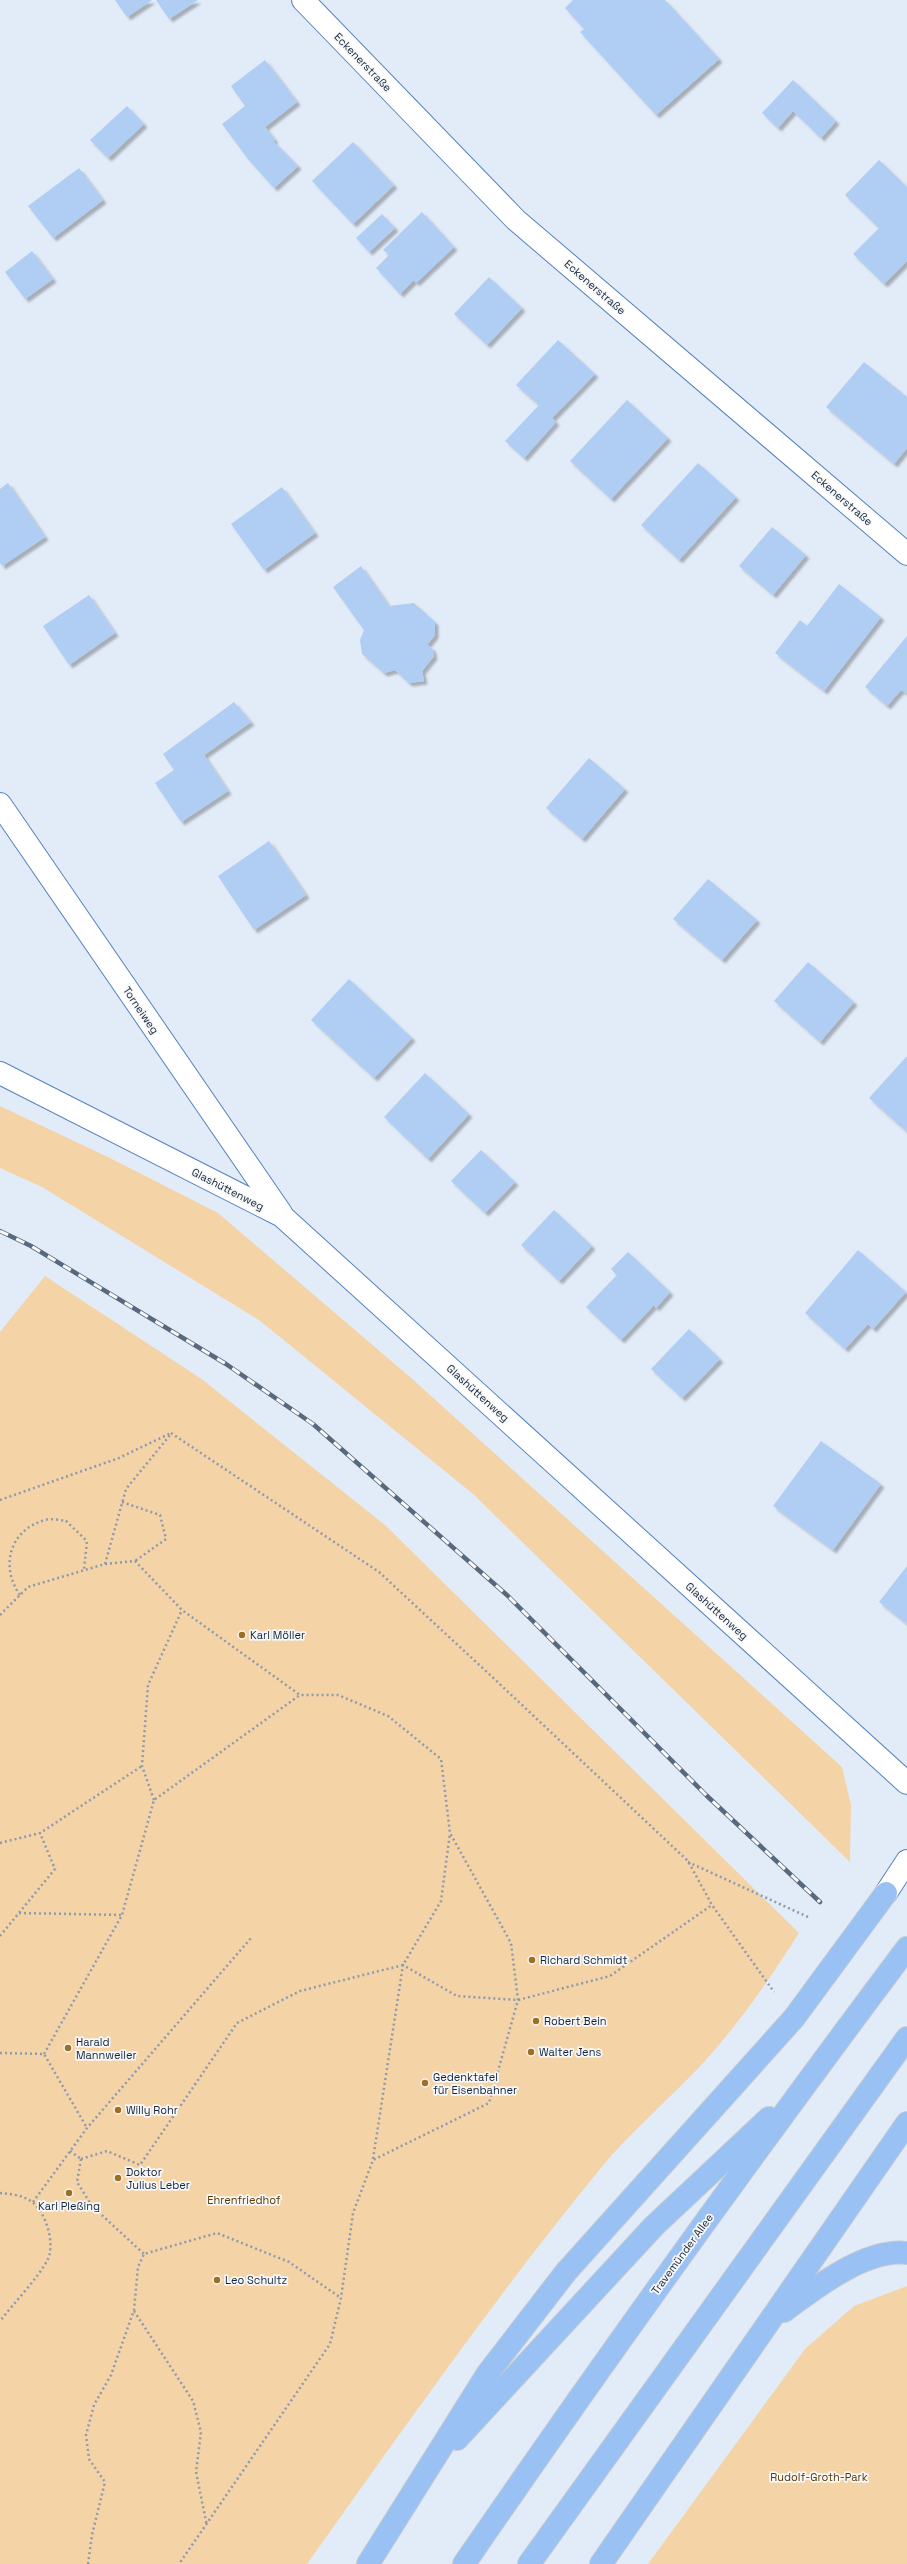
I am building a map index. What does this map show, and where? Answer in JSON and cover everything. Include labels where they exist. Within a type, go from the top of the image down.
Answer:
[{"type":"highway","points":[[368,2564],[417,2483],[488,2373],[566,2272],[794,2018],[886,1893]]},
{"type":"highway","name":"Travemünder Allee","points":[[464,2564],[578,2399],[807,2082],[907,1948]]},
{"type":"highway","points":[[530,2564],[907,2038]]},
{"type":"highway","points":[[417,2483],[654,2226],[807,2082]]},
{"type":"highway","points":[[600,2564],[907,2122]]},
{"type":"highway","points":[[768,2322],[834,2274],[878,2257],[898,2252],[907,2252]]},
{"type":"street","name":"Eckenerstraße","points":[[303,0],[516,220],[907,554]]},
{"type":"street","name":"Torneiweg","points":[[0,804],[282,1216]]},
{"type":"street","name":"Glashüttenweg","points":[[0,1073],[282,1216],[907,1783]]},
{"type":"street","points":[[886,1893],[907,1861]]},
{"type":"path","points":[[0,1500],[119,1458],[171,1433]]},
{"type":"path","points":[[105,1564],[126,1489],[171,1433]]},
{"type":"path","points":[[171,1433],[379,1572],[688,1861],[808,1917]]},
{"type":"path","points":[[0,1615],[28,1587],[105,1564],[135,1561],[166,1539],[160,1515],[122,1502]]},
{"type":"path","points":[[20,1595],[12,1587],[4,1564],[12,1543],[24,1530],[46,1519],[66,1521],[87,1541],[84,1570]]},
{"type":"path","points":[[135,1561],[182,1610],[300,1695]]},
{"type":"path","points":[[44,2054],[122,1915],[154,1800],[142,1766],[148,1685],[182,1610]]},
{"type":"path","points":[[154,1800],[300,1695],[338,1695],[388,1716],[441,1759],[450,1833],[441,1901],[403,1965],[373,2160],[353,2213],[341,2298],[330,2344],[207,2526],[178,2564]]},
{"type":"path","points":[[0,1843],[40,1833],[142,1766]]},
{"type":"path","points":[[0,1936],[18,1912],[55,1869],[40,1833]]},
{"type":"path","points":[[373,2160],[489,2103],[518,2000],[511,1943],[450,1833]]},
{"type":"path","points":[[688,1861],[712,1905],[778,1998]]},
{"type":"path","points":[[81,2159],[107,2151],[140,2165],[237,2023],[300,1991],[403,1965],[457,1996],[518,2000],[610,1976],[712,1905]]},
{"type":"path","points":[[18,1912],[122,1915]]},
{"type":"path","points":[[33,2202],[87,2128],[251,1938]]},
{"type":"path","points":[[0,2053],[44,2054]]},
{"type":"path","points":[[44,2054],[87,2128]]},
{"type":"path","points":[[70,2151],[81,2159]]},
{"type":"path","points":[[81,2159],[77,2182],[92,2206],[144,2254]]},
{"type":"path","points":[[0,2193],[17,2195],[33,2202],[47,2222],[50,2237],[48,2260],[0,2321]]},
{"type":"path","points":[[88,2564],[92,2534],[105,2482],[89,2459],[86,2435],[94,2404],[111,2375],[134,2310],[138,2267],[144,2254],[217,2233],[289,2262],[341,2298]]},
{"type":"path","points":[[134,2310],[193,2401],[201,2432],[196,2472],[207,2526]]},
{"type":"green space","points":[[0,1106],[110,1158],[218,1213],[410,1377],[842,1767],[851,1805],[850,1862],[473,1494],[259,1320],[42,1187],[0,1168]]},
{"type":"green space","name":"Ehrenfriedhof","points":[[45,1276],[203,1380],[385,1525],[799,1933],[754,2000],[717,2047],[691,2076],[612,2155],[561,2217],[450,2364],[307,2564],[0,2564],[0,1332]]},
{"type":"green space","name":"Rudolf-Groth-Park","points":[[907,2286],[907,2564],[648,2564],[805,2349],[854,2306]]},
{"type":"building","points":[[115,0],[152,0],[127,17]]},
{"type":"building","points":[[156,0],[198,0],[169,19]]},
{"type":"building","points":[[573,0],[665,0],[719,59],[656,115],[580,32],[584,29],[565,8]]},
{"type":"building","points":[[265,60],[297,102],[265,127],[275,140],[273,141],[298,166],[274,188],[248,159],[222,124],[245,106],[231,86]]},
{"type":"building","points":[[793,80],[836,121],[821,138],[793,111],[778,128],[762,113]]},
{"type":"building","points":[[127,106],[144,124],[108,158],[90,140]]},
{"type":"building","points":[[353,142],[394,185],[353,224],[312,181]]},
{"type":"building","points":[[879,160],[907,187],[907,261],[884,284],[853,254],[879,228],[845,195]]},
{"type":"building","points":[[79,168],[103,200],[53,238],[28,206]]},
{"type":"building","points":[[422,212],[454,247],[416,283],[414,280],[400,294],[376,268],[389,255],[383,250]]},
{"type":"building","points":[[382,214],[395,228],[369,252],[356,238]]},
{"type":"building","points":[[32,251],[53,279],[25,299],[5,272]]},
{"type":"building","points":[[489,277],[522,308],[487,345],[454,314]]},
{"type":"building","points":[[558,340],[595,374],[552,418],[556,422],[524,458],[505,441],[539,405],[516,385]]},
{"type":"building","points":[[864,362],[907,397],[907,448],[894,464],[826,407]]},
{"type":"building","points":[[627,400],[668,438],[611,499],[570,461]]},
{"type":"building","points":[[698,463],[736,497],[679,560],[641,525]]},
{"type":"building","points":[[8,483],[45,537],[2,566],[0,563],[0,489]]},
{"type":"building","points":[[282,487],[315,533],[264,570],[231,524]]},
{"type":"building","points":[[772,527],[806,555],[773,595],[739,566]]},
{"type":"building","points":[[361,566],[389,606],[414,603],[435,622],[435,635],[427,645],[432,648],[434,656],[422,671],[424,681],[409,683],[395,670],[384,673],[362,654],[360,640],[364,630],[333,587]]},
{"type":"building","points":[[839,584],[881,617],[824,691],[775,653],[800,620],[807,626]]},
{"type":"building","points":[[89,595],[115,633],[69,665],[43,626]]},
{"type":"building","points":[[907,636],[907,694],[901,690],[887,706],[865,687]]},
{"type":"building","points":[[234,702],[251,722],[204,755],[228,791],[181,822],[155,783],[174,770],[163,754]]},
{"type":"building","points":[[589,758],[625,789],[582,839],[546,808]]},
{"type":"building","points":[[269,841],[306,895],[254,930],[218,876]]},
{"type":"building","points":[[708,879],[757,920],[722,960],[673,919]]},
{"type":"building","points":[[808,962],[854,1002],[820,1042],[774,1001]]},
{"type":"building","points":[[349,979],[412,1038],[374,1078],[311,1020]]},
{"type":"building","points":[[907,1057],[907,1132],[869,1098]]},
{"type":"building","points":[[425,1073],[469,1114],[428,1159],[384,1117]]},
{"type":"building","points":[[481,1150],[515,1182],[485,1213],[451,1181]]},
{"type":"building","points":[[554,1210],[592,1246],[559,1281],[521,1245]]},
{"type":"building","points":[[858,1250],[906,1292],[873,1329],[868,1324],[845,1349],[805,1313]]},
{"type":"building","points":[[628,1252],[670,1292],[656,1308],[654,1305],[621,1340],[586,1307],[617,1275],[611,1269]]},
{"type":"building","points":[[689,1329],[720,1359],[682,1398],[651,1369]]},
{"type":"building","points":[[821,1441],[881,1484],[833,1550],[773,1506]]},
{"type":"building","points":[[907,1566],[907,1624],[879,1602]]},
{"type":"railway","points":[[0,1231],[31,1246],[226,1364],[313,1424],[508,1596],[706,1795],[820,1902]]},
{"type":"place","name":"Karl Möller","points":[[242,1635]]},
{"type":"place","name":"Richard Schmidt","points":[[532,1960]]},
{"type":"place","name":"Robert Bein","points":[[536,2021]]},
{"type":"place","name":"Harald Mannweiler","points":[[68,2048]]},
{"type":"place","name":"Walter Jens","points":[[531,2052]]},
{"type":"place","name":"Gedenktafel für Eisenbahner","points":[[425,2083]]},
{"type":"place","name":"Willy Rohr","points":[[118,2110]]},
{"type":"place","name":"Doktor Julius Leber","points":[[118,2178]]},
{"type":"place","name":"Karl Pleßing","points":[[69,2193]]},
{"type":"place","name":"Leo Schultz","points":[[217,2280]]}]
